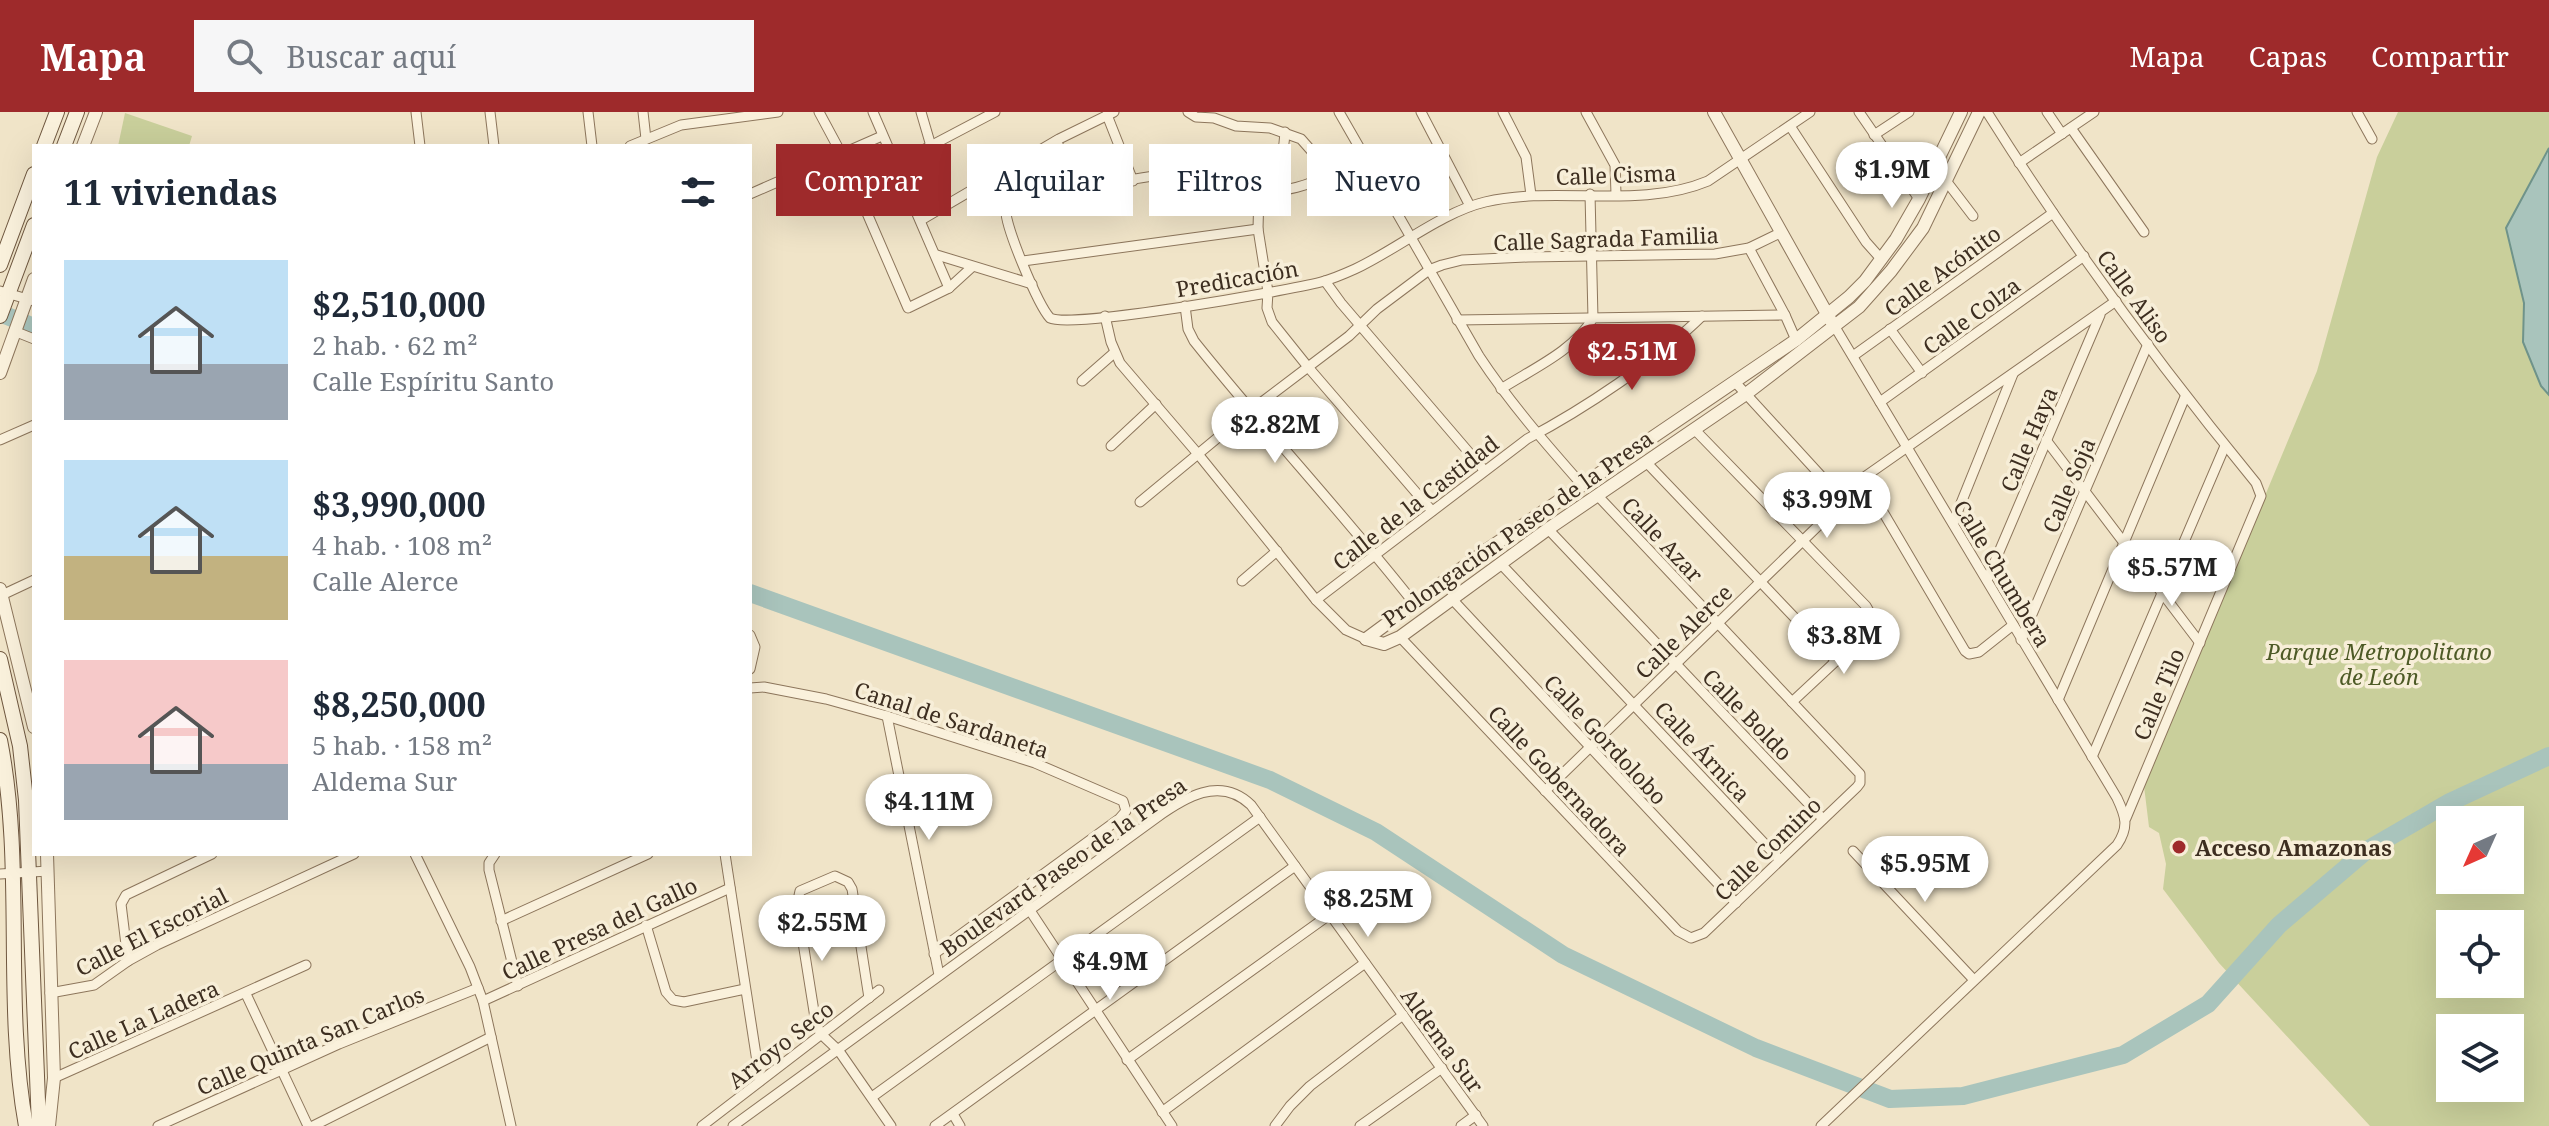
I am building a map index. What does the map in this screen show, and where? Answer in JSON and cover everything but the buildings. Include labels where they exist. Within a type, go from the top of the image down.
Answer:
[{"type":"main road","points":[[45,144],[57,112]]},
{"type":"main road","points":[[65,144],[77,112]]},
{"type":"main road","points":[[0,265],[32,179]]},
{"type":"main road","points":[[0,316],[4,295],[32,230]]},
{"type":"main road","points":[[0,659],[20,746],[26,800],[39,1126]]},
{"type":"main road","points":[[0,740],[6,873],[26,1126]]},
{"type":"main road","points":[[3,757],[13,783],[19,858],[30,872]]},
{"type":"street","points":[[84,144],[96,112]]},
{"type":"street","points":[[416,112],[420,144]]},
{"type":"street","points":[[490,112],[494,144]]},
{"type":"street","points":[[588,112],[592,144]]},
{"type":"street","points":[[643,112],[646,139]]},
{"type":"street","points":[[679,112],[681,125]]},
{"type":"street","points":[[635,144],[681,125],[778,112]]},
{"type":"street","points":[[819,112],[836,144]]},
{"type":"street","points":[[873,112],[949,288]]},
{"type":"street","points":[[921,112],[930,144]]},
{"type":"street","points":[[935,144],[995,112]]},
{"type":"street","points":[[1188,112],[1196,117],[1214,118],[1236,126],[1285,132],[1301,139],[1307,146]]},
{"type":"street","points":[[1339,112],[1356,144]]},
{"type":"street","points":[[1421,112],[1470,206]]},
{"type":"street","points":[[1503,112],[1526,157],[1531,195]]},
{"type":"street","points":[[1586,112],[1615,165],[1616,194]]},
{"type":"street","points":[[1714,112],[1832,321]]},
{"type":"street","name":"Calle Cisma","points":[[1410,239],[1470,206],[1531,195],[1664,194],[1689,189],[1708,181],[1810,112]]},
{"type":"street","points":[[1859,112],[1919,199]]},
{"type":"street","points":[[1874,135],[1909,112]]},
{"type":"street","points":[[1832,321],[1882,260],[1919,199],[1961,112]]},
{"type":"street","points":[[1832,321],[1867,299],[1908,250],[1947,182],[1979,112]]},
{"type":"street","name":"Calle Aliso","points":[[1987,112],[2053,213],[2185,397],[2256,483],[2261,496]]},
{"type":"street","points":[[2047,112],[2067,131],[2144,232]]},
{"type":"street","points":[[2019,163],[2094,112]]},
{"type":"street","points":[[2357,112],[2372,139]]},
{"type":"street","points":[[921,220],[1056,141],[1110,114],[1120,144]]},
{"type":"street","points":[[1790,126],[1866,242],[1882,260]]},
{"type":"street","points":[[1284,144],[1285,132]]},
{"type":"street","points":[[863,144],[882,136]]},
{"type":"street","points":[[1133,181],[1149,179]]},
{"type":"street","points":[[752,193],[776,182]]},
{"type":"street","points":[[1947,182],[1973,216]]},
{"type":"street","points":[[1501,389],[1585,333],[1593,318],[1590,194]]},
{"type":"street","name":"Calle Acónito","points":[[1853,356],[2053,213]]},
{"type":"street","points":[[868,216],[908,308],[949,288],[972,267]]},
{"type":"street","points":[[1005,216],[1032,284]]},
{"type":"street","points":[[1258,216],[1268,292],[1267,308],[1272,322],[1432,511]]},
{"type":"street","points":[[1397,216],[1501,389],[1583,486]]},
{"type":"street","points":[[1023,261],[1258,229]]},
{"type":"street","name":"Calle Sagrada Familia","points":[[1429,270],[1462,260],[1715,254],[1749,248],[1782,232]]},
{"type":"street","name":"Predicación","points":[[1032,284],[1050,318],[1061,321],[1105,316],[1185,306],[1325,281],[1369,262],[1410,239]]},
{"type":"street","points":[[1749,248],[1796,340]]},
{"type":"street","points":[[937,255],[1032,284]]},
{"type":"street","name":"Calle Colza","points":[[1880,402],[2084,256]]},
{"type":"street","points":[[1140,502],[1429,270]]},
{"type":"street","points":[[1325,281],[1484,470]]},
{"type":"street","points":[[0,373],[14,329],[28,303],[4,295]]},
{"type":"street","name":"Calle Alerce","points":[[1545,791],[1829,514],[1833,499],[2116,301]]},
{"type":"street","points":[[1185,306],[1188,329],[1194,341],[1413,602]]},
{"type":"street","name":"Calle Haya","points":[[1987,580],[2102,312]]},
{"type":"street","points":[[1457,320],[1785,315]]},
{"type":"street","points":[[1105,316],[1114,353],[1316,600],[1346,630],[1366,639]]},
{"type":"street","name":"Calle de la Castidad","points":[[1316,600],[1484,470],[1668,347],[1702,316]]},
{"type":"street","name":"Prolongación Paseo de la Presa","points":[[1366,639],[1413,602],[1796,340],[1832,321]]},
{"type":"street","name":"Prolongación Paseo de la Presa","points":[[1366,639],[1384,644],[1400,637],[1548,529],[1746,394],[1832,321]]},
{"type":"street","name":"Calle Chumbera","points":[[1832,321],[2117,798],[2126,818]]},
{"type":"street","points":[[14,329],[32,338]]},
{"type":"street","points":[[1890,329],[1922,373]]},
{"type":"street","name":"Calle Soja","points":[[2021,640],[2148,344]]},
{"type":"street","points":[[1082,381],[1114,353]]},
{"type":"street","points":[[1953,523],[2015,372]]},
{"type":"street","points":[[1735,382],[1822,477],[1831,489],[1833,499]]},
{"type":"street","points":[[2058,700],[2185,397]]},
{"type":"street","points":[[1111,446],[1156,404]]},
{"type":"street","points":[[0,440],[32,426]]},
{"type":"street","points":[[1695,430],[1866,606],[1874,620],[1873,626],[1792,702]]},
{"type":"street","points":[[2046,440],[2200,643]]},
{"type":"street","points":[[2092,757],[2225,446]]},
{"type":"street","points":[[1647,463],[1836,661]]},
{"type":"street","points":[[1863,478],[1965,651],[1969,654],[1979,652],[2013,625]]},
{"type":"street","name":"Calle Azar","points":[[1598,496],[1853,765],[1860,774],[1860,783]]},
{"type":"street","name":"Calle Tilo","points":[[2126,818],[2261,496]]},
{"type":"street","name":"Calle Boldo","points":[[1548,529],[1823,819]]},
{"type":"street","points":[[1242,581],[1277,551]]},
{"type":"street","name":"Calle Árnica","points":[[1500,563],[1780,860]]},
{"type":"street","points":[[32,581],[1,592],[32,719]]},
{"type":"street","name":"Calle Gordolobo","points":[[1451,598],[1736,903]]},
{"type":"street","name":"Calle Gobernadora","points":[[1400,637],[1678,931],[1691,938],[1698,937]]},
{"type":"street","points":[[752,640],[755,647],[752,660]]},
{"type":"street","name":"Canal de Sardaneta","points":[[752,688],[764,687],[813,696],[887,716],[987,747],[1119,798],[1125,806],[1124,815],[1023,891]]},
{"type":"street","points":[[887,716],[939,975]]},
{"type":"street","name":"Calle Comino","points":[[1698,937],[1860,783]]},
{"type":"street","name":"Boulevard Paseo de la Presa","points":[[733,1126],[1172,806],[1203,791],[1224,792]]},
{"type":"street","name":"Aldema Sur","points":[[1224,792],[1246,801],[1260,817],[1483,1126]]},
{"type":"street","points":[[872,1097],[1260,817]]},
{"type":"street","points":[[1821,1126],[2121,840],[2126,829],[2126,818]]},
{"type":"street","points":[[1853,851],[1974,980]]},
{"type":"street","points":[[47,856],[54,1078],[49,1126]]},
{"type":"street","points":[[128,961],[121,904],[126,895],[208,856]]},
{"type":"street","name":"Calle El Escorial","points":[[50,993],[94,985],[128,961],[350,856]]},
{"type":"street","points":[[416,856],[483,1001],[511,1126]]},
{"type":"street","points":[[494,856],[489,870],[518,986]]},
{"type":"street","points":[[501,921],[644,856]]},
{"type":"street","points":[[725,856],[760,1081]]},
{"type":"street","points":[[935,1126],[1295,866]]},
{"type":"street","points":[[6,873],[48,871]]},
{"type":"street","points":[[869,998],[852,889],[848,882],[835,876],[804,887],[797,905],[812,1011],[821,1034],[839,1051],[891,1126]]},
{"type":"street","name":"Calle Presa del Gallo","points":[[483,1001],[730,888]]},
{"type":"street","points":[[934,954],[1023,891],[1029,909],[1172,1126]]},
{"type":"street","points":[[1127,1060],[1329,915]]},
{"type":"street","points":[[646,925],[666,992],[673,1000],[684,1002],[745,989]]},
{"type":"street","points":[[1162,1112],[1365,963]]},
{"type":"street","name":"Calle La Ladera","points":[[54,1078],[306,965]]},
{"type":"street","name":"Calle Quinta San Carlos","points":[[158,1126],[282,1069],[478,988]]},
{"type":"street","name":"Arroyo Seco","points":[[702,1126],[879,990]]},
{"type":"street","points":[[246,994],[310,1126],[491,1037]]},
{"type":"street","points":[[1280,1124],[1290,1106],[1310,1086],[1403,1015]]},
{"type":"street","points":[[1360,1126],[1442,1068]]},
{"type":"street","points":[[953,1114],[960,1126]]},
{"type":"street","points":[[1461,1126],[1476,1115]]},
{"type":"green space","name":"Parque Metropolitano de León","points":[[2398,112],[2549,112],[2549,1126],[2370,1126],[2219,963],[2163,889],[2166,864],[2159,833],[2149,827],[2144,786],[2317,371],[2377,157]]},
{"type":"green space","points":[[125,113],[192,136],[190,144],[118,144]]},
{"type":"water","points":[[2549,148],[2549,395],[2541,386],[2523,342],[2524,303],[2506,228]]},
{"type":"waterway","points":[[0,313],[32,326]]},
{"type":"waterway","points":[[752,594],[1270,780],[1376,832],[1563,955],[1756,1048],[1890,1099],[1963,1096],[2123,1055],[2208,1004],[2279,925],[2367,850],[2448,803],[2549,756]]},
{"type":"place","name":"Acceso Amazonas","points":[[2179,847]]}]
